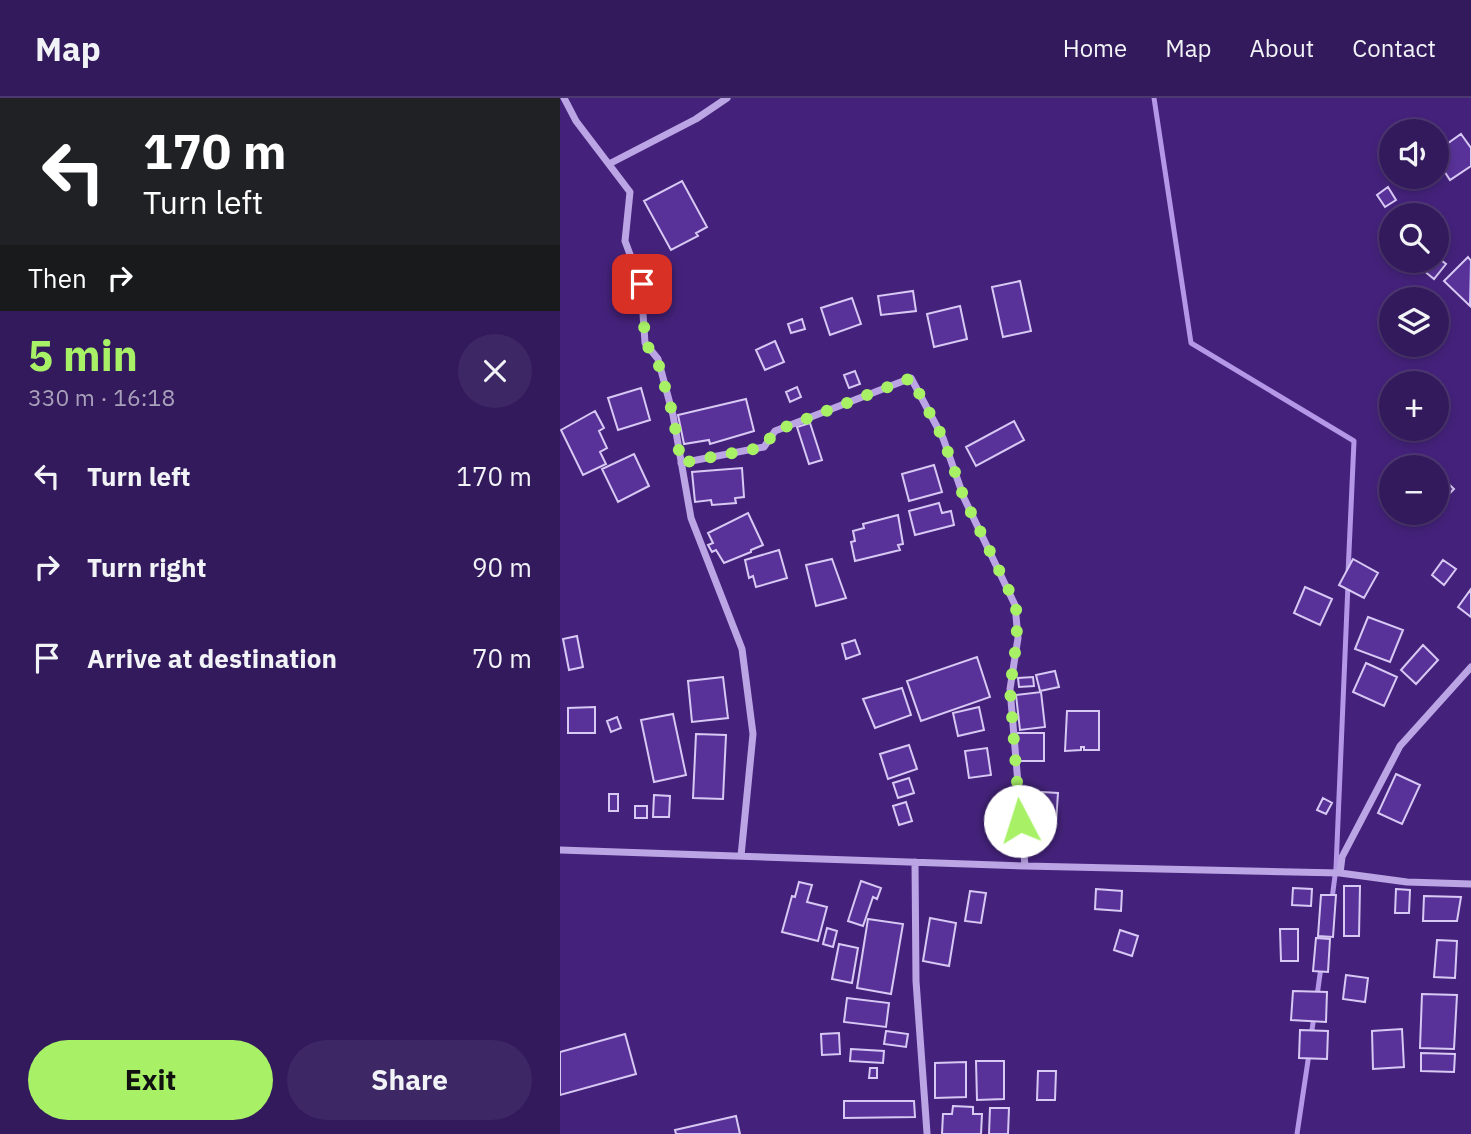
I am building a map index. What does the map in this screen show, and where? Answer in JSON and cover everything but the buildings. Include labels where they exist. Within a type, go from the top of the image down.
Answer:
[{"type":"street","points":[[564,98],[576,121],[631,192],[625,241],[642,284],[645,343],[657,359],[673,415],[691,518],[742,649],[752,734],[741,856]]},
{"type":"street","points":[[609,164],[696,119],[727,98]]},
{"type":"street","points":[[681,463],[764,447],[775,431],[911,378],[943,438],[964,498],[1016,605],[1017,638],[1010,689],[1025,866]]},
{"type":"street","points":[[1340,873],[1342,857],[1400,746],[1471,667]]},
{"type":"street","points":[[560,850],[1025,866],[1340,873],[1408,883],[1471,884]]},
{"type":"street","points":[[915,862],[916,981],[927,1133]]},
{"type":"waterway","points":[[1154,98],[1191,343],[1354,441],[1348,574]]},
{"type":"waterway","points":[[1332,899],[1336,868],[1348,584]]},
{"type":"waterway","points":[[1317,996],[1321,967]]},
{"type":"waterway","points":[[1311,1037],[1314,1016]]},
{"type":"waterway","points":[[1297,1134],[1309,1054]]},
{"type":"route","points":[[642,284],[645,343],[657,359],[673,415],[681,463],[764,447],[775,431],[911,378],[943,438],[964,498],[1016,605],[1017,638],[1010,689],[1020,821]]}]
